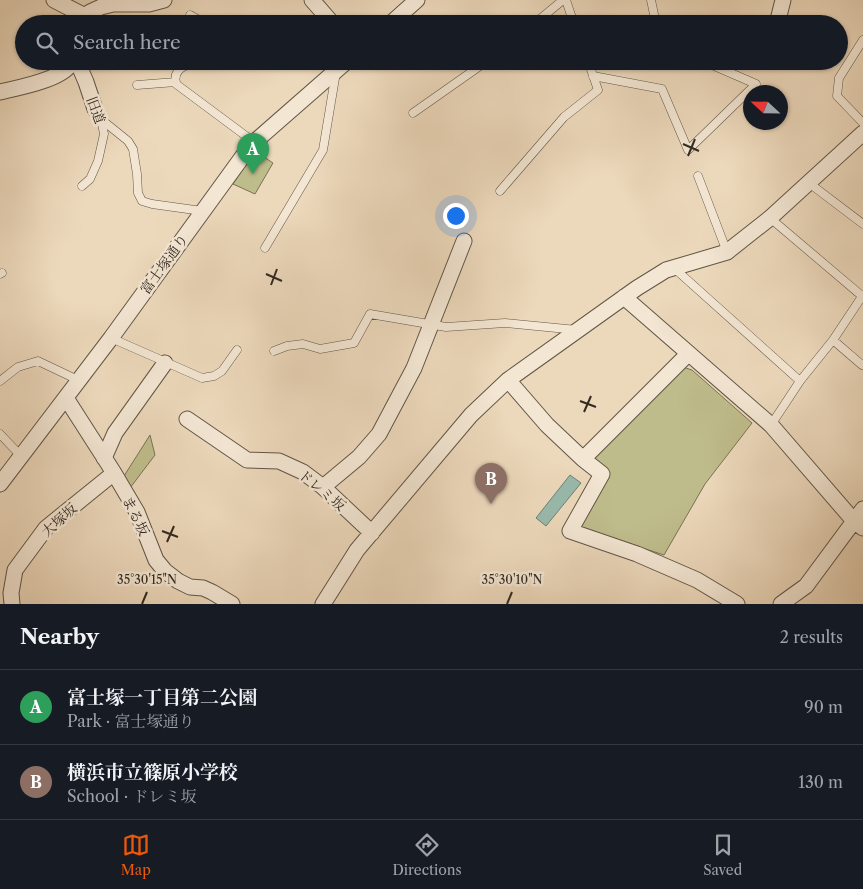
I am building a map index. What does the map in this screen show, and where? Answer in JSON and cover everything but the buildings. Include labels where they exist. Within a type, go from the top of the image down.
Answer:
[{"type":"street","points":[[54,0],[76,15]]},
{"type":"street","points":[[88,15],[101,7],[114,4],[149,4],[164,0]]},
{"type":"street","points":[[312,0],[325,15]]},
{"type":"street","points":[[400,15],[417,0]]},
{"type":"street","points":[[780,15],[783,0]]},
{"type":"street","points":[[0,92],[27,86],[57,76],[66,70]]},
{"type":"street","name":"旧道","points":[[81,70],[98,115]]},
{"type":"street","name":"富士塚通り","points":[[0,484],[112,338],[202,211],[254,142],[337,70]]},
{"type":"street","points":[[323,604],[357,550],[471,415],[508,380],[624,297],[666,270],[727,252],[770,218],[863,133]]},
{"type":"street","points":[[323,487],[359,456],[379,434],[414,368],[464,241]]},
{"type":"street","points":[[624,297],[771,425],[858,524]]},
{"type":"street","points":[[583,459],[688,354]]},
{"type":"street","points":[[104,458],[115,433],[165,363]]},
{"type":"street","points":[[508,380],[547,425],[602,474],[570,531],[637,554],[697,580],[737,604]]},
{"type":"street","name":"まる坂","points":[[66,398],[137,512],[156,560],[165,572],[190,587],[202,588],[212,592],[232,604]]},
{"type":"street","name":"ドレミ坂","points":[[187,419],[247,460],[279,461],[303,472],[323,487],[372,533]]},
{"type":"street","name":"大塚坂","points":[[12,604],[11,593],[15,570],[46,528],[114,473]]},
{"type":"street","points":[[781,604],[806,586],[858,524],[863,508]]},
{"type":"lane","points":[[546,15],[565,0],[571,15]]},
{"type":"lane","points":[[651,0],[654,15]]},
{"type":"lane","points":[[848,64],[863,40]]},
{"type":"lane","points":[[179,70],[175,79],[176,84],[254,142]]},
{"type":"lane","points":[[265,248],[323,150],[341,70]]},
{"type":"lane","points":[[413,113],[473,70]]},
{"type":"lane","points":[[500,191],[564,117],[598,90],[591,70]]},
{"type":"lane","points":[[593,76],[662,90],[688,150],[756,84],[723,70]]},
{"type":"lane","points":[[844,70],[839,78],[837,96],[863,123]]},
{"type":"lane","points":[[137,85],[176,82]]},
{"type":"lane","points":[[98,115],[128,142],[133,150],[138,193],[142,201],[202,211]]},
{"type":"lane","name":"旧道","points":[[82,186],[90,179],[98,161],[104,134],[98,115]]},
{"type":"lane","points":[[698,176],[727,252]]},
{"type":"lane","points":[[809,183],[863,224]]},
{"type":"lane","points":[[770,218],[863,295],[834,340],[800,381],[771,425]]},
{"type":"lane","points":[[674,268],[800,381]]},
{"type":"lane","points":[[274,351],[287,346],[303,344],[320,349],[354,343],[370,314],[446,327],[505,323],[578,330]]},
{"type":"lane","points":[[112,338],[202,378],[214,376],[222,371],[237,350]]},
{"type":"lane","points":[[834,340],[863,364]]},
{"type":"lane","points":[[0,381],[18,367],[38,361],[78,380]]},
{"type":"lane","points":[[0,434],[22,456]]},
{"type":"shaded area","points":[[255,151],[273,163],[255,194],[233,184]]},
{"type":"shaded area","points":[[683,367],[692,370],[752,423],[705,484],[664,555],[581,528],[580,522],[606,473],[588,458]]},
{"type":"shaded area","points":[[150,435],[155,455],[130,488],[124,476]]},
{"type":"shaded area","points":[[570,475],[581,483],[546,526],[536,518]]},
{"type":"place","name":"富士塚一丁目第二公園","points":[[253,174]]},
{"type":"place","name":"横浜市立篠原小学校","points":[[491,504]]}]
